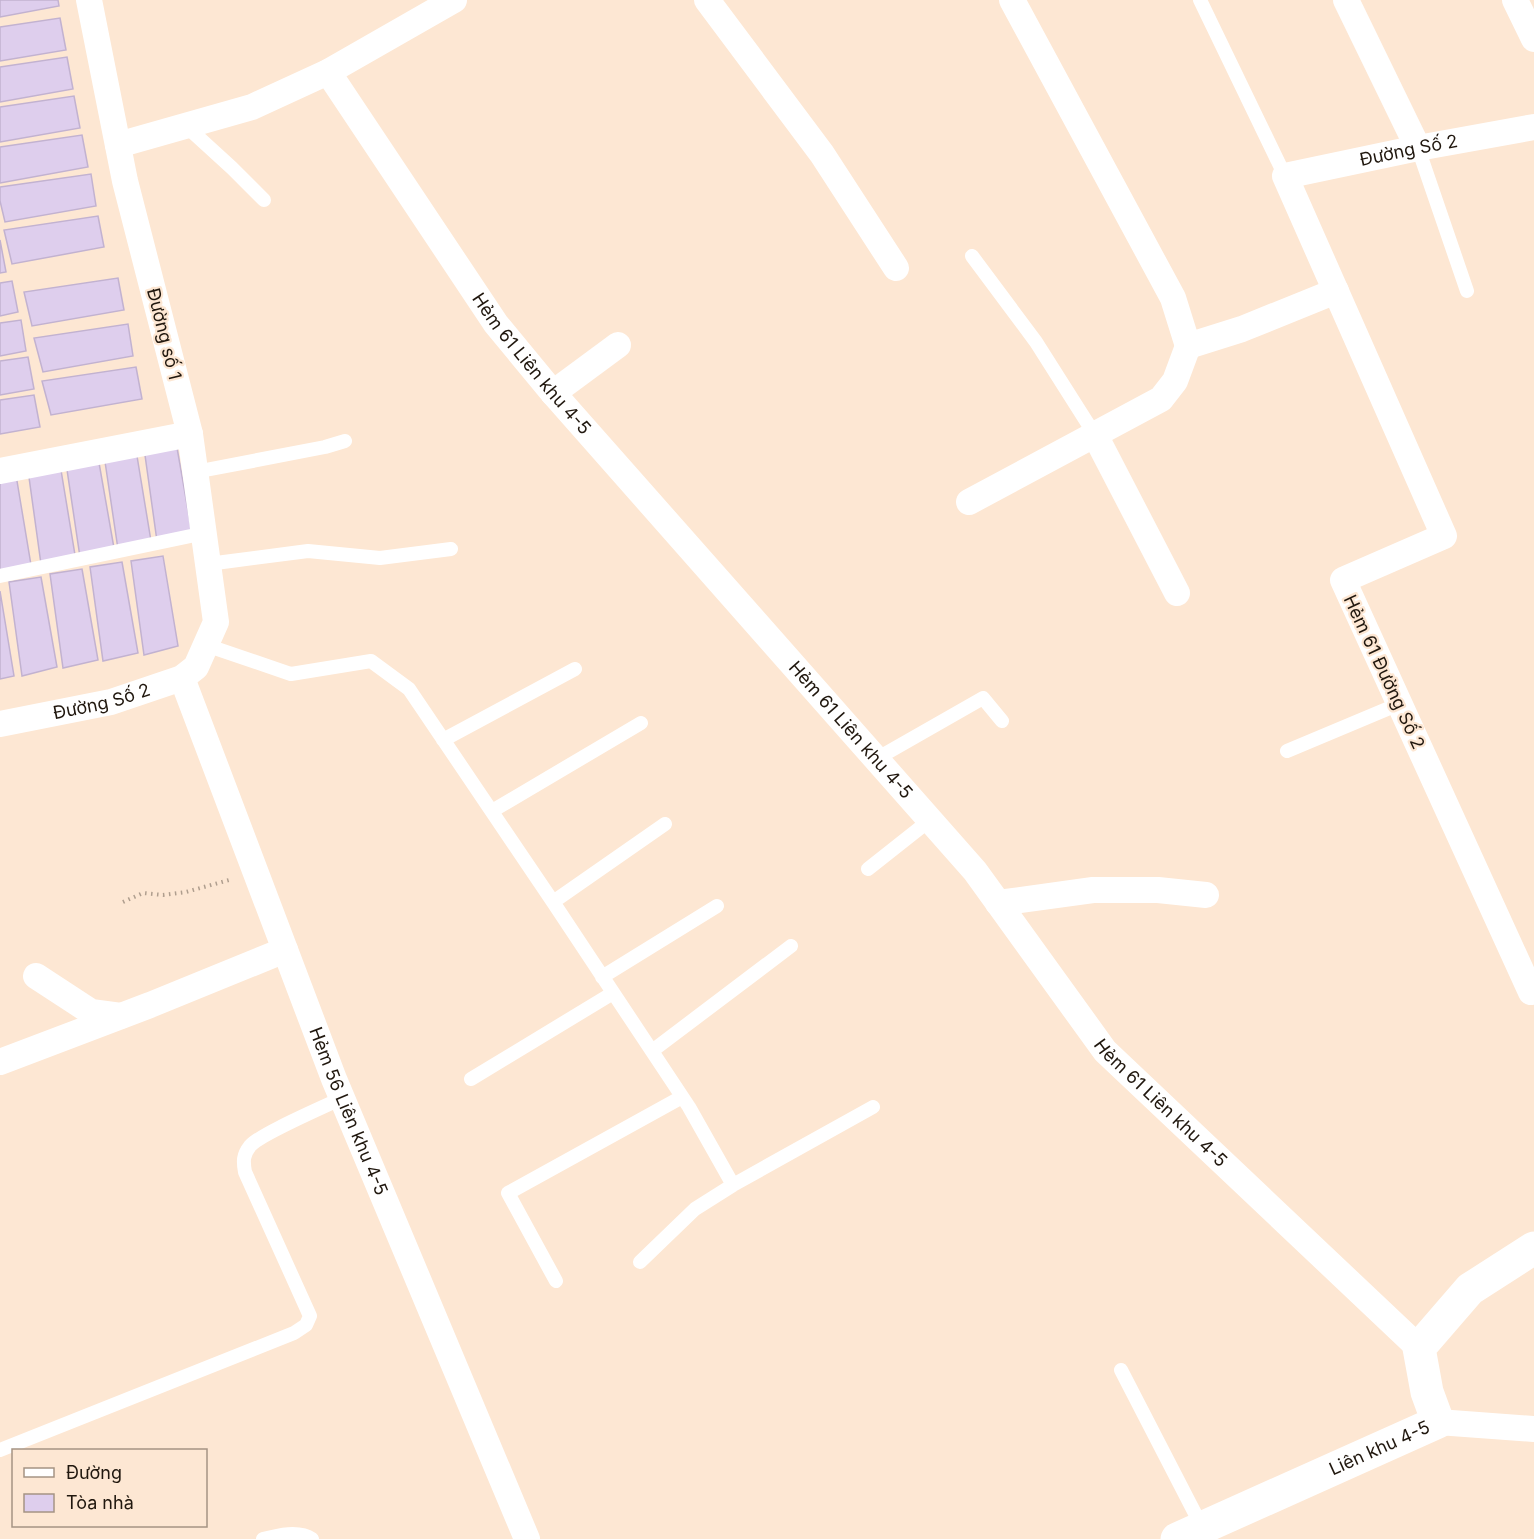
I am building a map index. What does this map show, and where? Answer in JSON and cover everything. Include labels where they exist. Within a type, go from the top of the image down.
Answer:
[{"type":"street","name":"Đường số 1","points":[[88,0],[125,182],[190,434],[216,622],[194,663]]},
{"type":"street","points":[[118,145],[252,108],[328,72],[454,0]]},
{"type":"street","points":[[707,0],[822,154],[896,268]]},
{"type":"street","points":[[969,502],[1161,399],[1175,381],[1188,346],[1173,298],[1012,0]]},
{"type":"street","points":[[1346,0],[1418,148]]},
{"type":"street","points":[[1515,0],[1534,39]]},
{"type":"street","name":"Hẻm 61 Liên khu 4-5","points":[[328,72],[496,324],[553,393],[975,871],[1105,1051],[1419,1348]]},
{"type":"street","name":"Đường Số 2","points":[[1285,176],[1534,127]]},
{"type":"street","name":"Hẻm 61 Đường Số 2","points":[[1285,176],[1444,536],[1342,580],[1532,992]]},
{"type":"street","points":[[1188,346],[1242,329],[1336,291]]},
{"type":"street","points":[[553,393],[618,345]]},
{"type":"street","points":[[0,471],[190,434]]},
{"type":"street","points":[[1095,435],[1177,592]]},
{"type":"street","name":"Đường Số 2","points":[[0,724],[111,702],[194,663]]},
{"type":"street","name":"Hẻm 56 Liên khu 4-5","points":[[194,663],[254,868],[285,950],[342,1098],[527,1539]]},
{"type":"street","points":[[998,903],[1093,890],[1158,890],[1206,895]]},
{"type":"street","points":[[0,1062],[122,1016],[285,950]]},
{"type":"street","points":[[36,976],[91,1012],[122,1016]]},
{"type":"street","points":[[1419,1348],[1470,1289],[1534,1248]]},
{"type":"street","name":"Liên khu 4-5","points":[[1189,1533],[1438,1422],[1427,1392],[1419,1348]]},
{"type":"street","points":[[1438,1422],[1534,1429]]},
{"type":"lane","points":[[1200,0],[1285,176]]},
{"type":"lane","points":[[186,126],[264,200]]},
{"type":"lane","points":[[1418,148],[1467,291]]},
{"type":"lane","points":[[972,256],[1036,342],[1095,435]]},
{"type":"lane","points":[[195,471],[345,441]]},
{"type":"lane","points":[[0,576],[205,533]]},
{"type":"lane","points":[[208,564],[308,551],[380,558],[451,549]]},
{"type":"lane","points":[[194,663],[291,674],[371,661],[409,689],[652,1051],[682,1097],[733,1185]]},
{"type":"lane","points":[[443,740],[575,669]]},
{"type":"lane","points":[[876,759],[983,698],[1002,721]]},
{"type":"lane","points":[[1287,752],[1400,704]]},
{"type":"lane","points":[[492,811],[641,723]]},
{"type":"lane","points":[[868,869],[930,820]]},
{"type":"lane","points":[[553,902],[665,824]]},
{"type":"lane","points":[[602,976],[717,906]]},
{"type":"lane","points":[[652,1051],[791,946]]},
{"type":"lane","points":[[471,1079],[613,993]]},
{"type":"lane","points":[[556,1281],[508,1193],[682,1097]]},
{"type":"lane","points":[[0,1450],[294,1333],[306,1325],[310,1316],[245,1172],[243,1159],[251,1144],[342,1098]]},
{"type":"lane","points":[[640,1262],[695,1209],[733,1185],[873,1107]]},
{"type":"lane","points":[[1121,1370],[1189,1533]]},
{"type":"lane","points":[[264,1539],[279,1534],[306,1535],[312,1539]]},
{"type":"path","points":[[123,902],[143,893],[163,895],[224,882],[254,868]]},
{"type":"building","points":[[0,0],[58,0],[59,6],[0,17]]},
{"type":"building","points":[[60,18],[66,50],[0,61],[0,27]]},
{"type":"building","points":[[67,57],[73,89],[0,102],[0,67]]},
{"type":"building","points":[[74,96],[80,128],[0,142],[0,107]]},
{"type":"building","points":[[82,135],[88,167],[0,183],[0,147]]},
{"type":"building","points":[[91,174],[96,206],[5,222],[0,201],[0,187]]},
{"type":"building","points":[[98,216],[104,247],[12,264],[4,230]]},
{"type":"building","points":[[0,240],[6,272],[0,273]]},
{"type":"building","points":[[118,278],[124,310],[32,326],[24,292]]},
{"type":"building","points":[[12,281],[18,312],[0,316],[0,283]]},
{"type":"building","points":[[21,320],[26,351],[0,356],[0,323]]},
{"type":"building","points":[[128,324],[133,356],[43,372],[34,338]]},
{"type":"building","points":[[28,357],[34,389],[0,395],[0,361]]},
{"type":"building","points":[[136,367],[142,399],[51,415],[42,381]]},
{"type":"building","points":[[34,395],[40,427],[0,434],[0,400]]},
{"type":"building","points":[[176,442],[192,533],[157,541],[144,448]]},
{"type":"building","points":[[136,450],[151,541],[118,549],[104,455]]},
{"type":"building","points":[[98,457],[114,548],[80,557],[66,463]]},
{"type":"building","points":[[60,464],[75,555],[41,564],[28,470]]},
{"type":"building","points":[[16,475],[31,565],[0,573],[0,477]]},
{"type":"building","points":[[163,556],[178,646],[144,655],[131,561]]},
{"type":"building","points":[[122,562],[138,653],[103,661],[90,567]]},
{"type":"building","points":[[82,569],[98,660],[63,668],[50,574]]},
{"type":"building","points":[[41,577],[57,667],[22,676],[9,582]]},
{"type":"building","points":[[0,591],[14,676],[0,679]]}]
